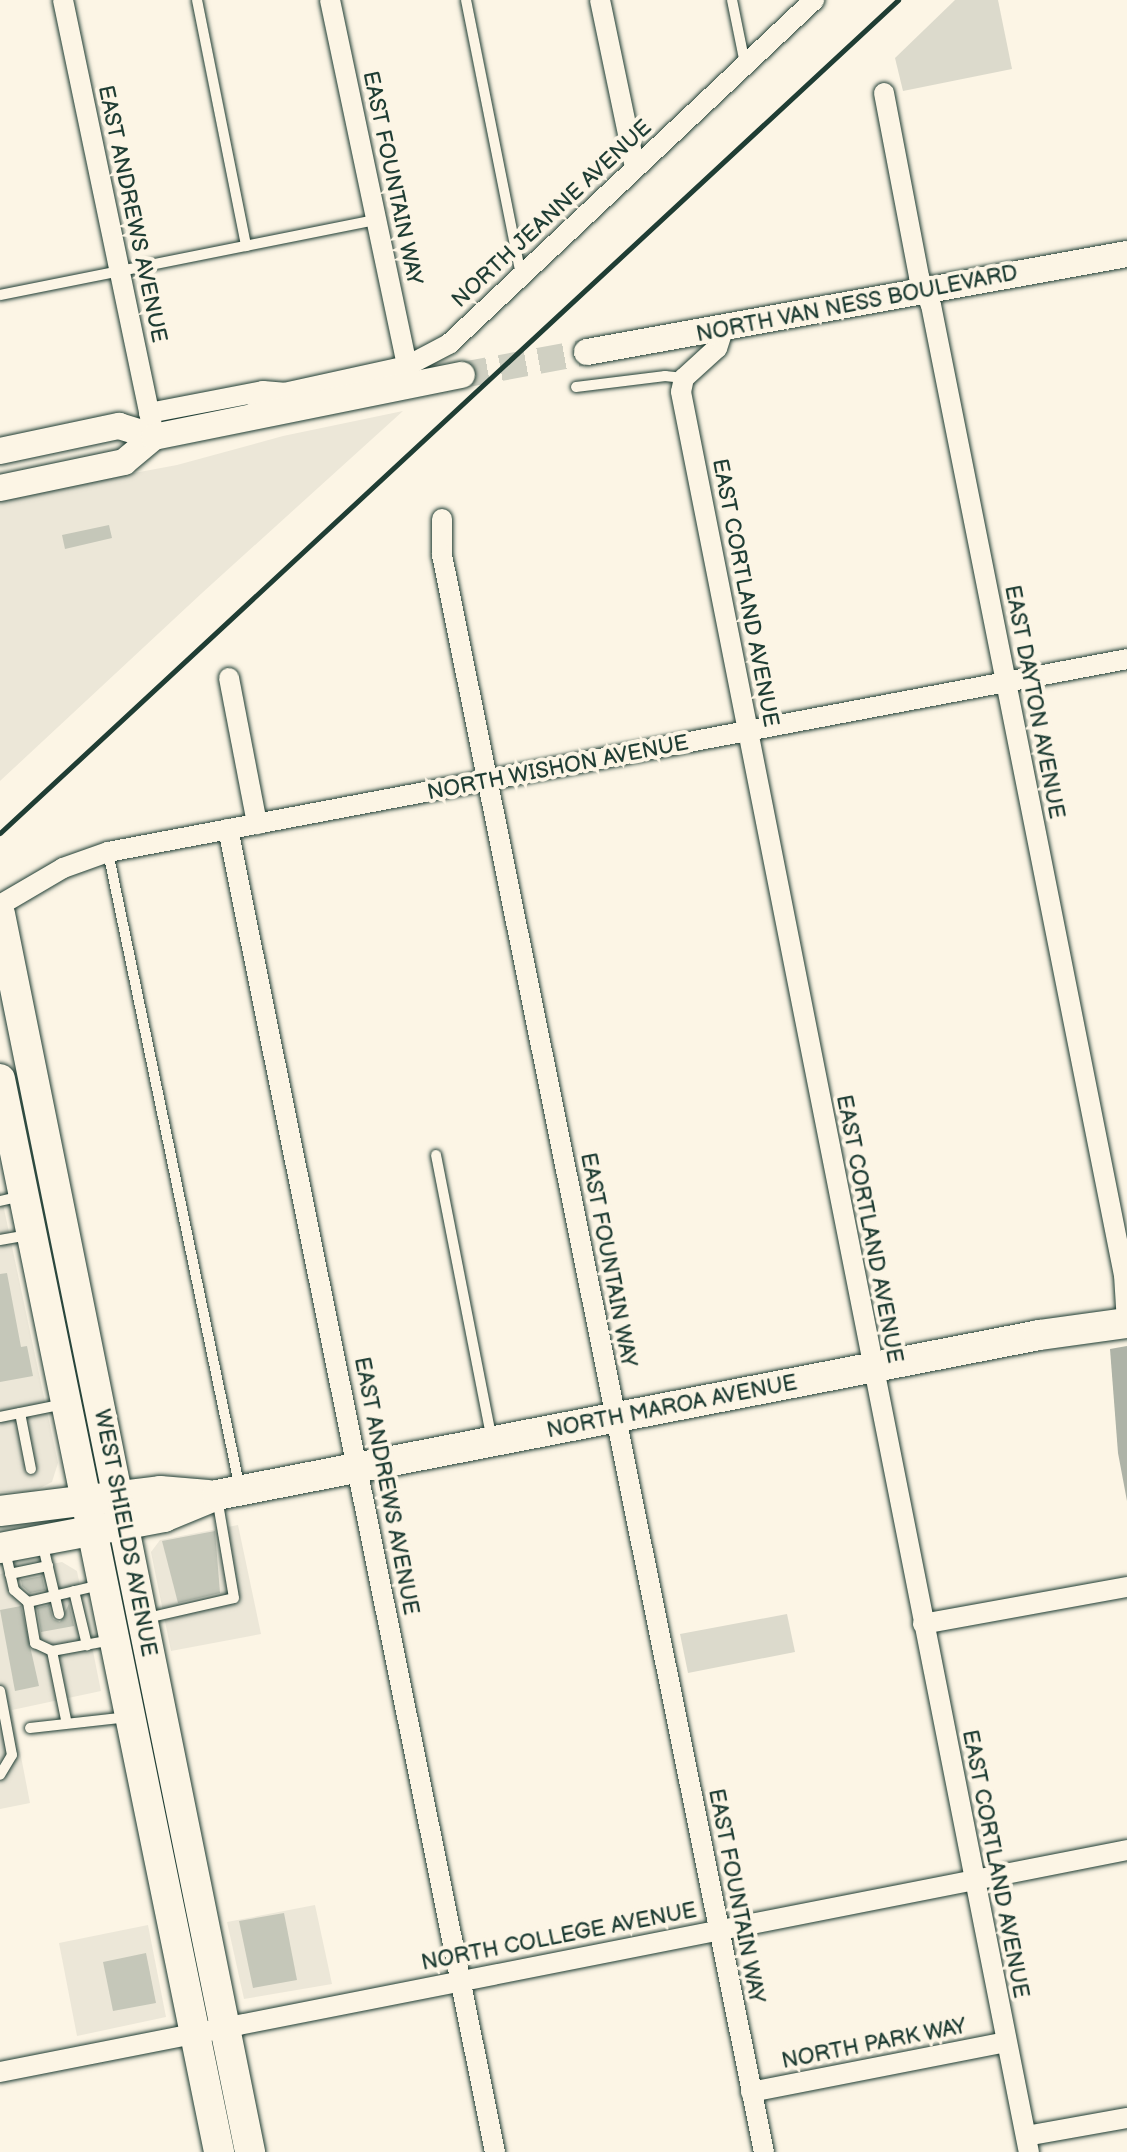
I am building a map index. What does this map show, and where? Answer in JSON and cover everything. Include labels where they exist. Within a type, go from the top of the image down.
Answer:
[{"type":"main road","name":"WEST SHIELDS AVENUE","points":[[0,914],[250,2152]]},
{"type":"main road","name":"WEST SHIELDS AVENUE","points":[[0,1079],[12,1198],[32,1234],[89,1516],[88,1588],[101,1642],[130,1717],[219,2152]]},
{"type":"main road","name":"NORTH MAROA AVENUE","points":[[5,1556],[45,1553],[89,1516],[121,1511],[160,1491],[229,1493],[872,1368],[1127,1323]]},
{"type":"main road","points":[[0,1511],[89,1516]]},
{"type":"street","name":"EAST ANDREWS AVENUE","points":[[63,0],[151,425]]},
{"type":"street","name":"EAST FOUNTAIN WAY","points":[[330,0],[407,366]]},
{"type":"street","points":[[600,0],[635,167]]},
{"type":"street","name":"NORTH JEANNE AVENUE","points":[[151,425],[263,391],[284,393],[407,366],[449,344],[814,0]]},
{"type":"street","name":"EAST DAYTON AVENUE","points":[[884,93],[1126,1275],[1127,1323]]},
{"type":"street","name":"NORTH VAN NESS BOULEVARD","points":[[587,352],[723,330],[1127,254]]},
{"type":"street","points":[[684,378],[717,348],[723,330]]},
{"type":"street","points":[[0,451],[119,426],[241,420],[462,375]]},
{"type":"street","name":"EAST CORTLAND AVENUE","points":[[684,378],[681,392],[747,733],[1028,2144]]},
{"type":"street","name":"NORTH JEANNE AVENUE","points":[[241,420],[284,393]]},
{"type":"street","points":[[0,488],[124,462],[151,425]]},
{"type":"street","name":"EAST FOUNTAIN WAY","points":[[442,519],[442,555],[764,2152]]},
{"type":"street","name":"NORTH WISHON AVENUE","points":[[0,905],[63,868],[108,852],[1127,659]]},
{"type":"street","points":[[229,678],[257,824]]},
{"type":"street","name":"EAST ANDREWS AVENUE","points":[[228,829],[495,2152]]},
{"type":"street","points":[[923,1624],[1127,1587]]},
{"type":"street","name":"NORTH COLLEGE AVENUE","points":[[0,2072],[1127,1850]]},
{"type":"street","name":"NORTH PARK WAY","points":[[751,2092],[1006,2042]]},
{"type":"street","points":[[1028,2144],[1127,2118]]},
{"type":"lane","points":[[197,0],[246,246]]},
{"type":"lane","points":[[466,0],[521,275]]},
{"type":"lane","points":[[732,0],[745,64]]},
{"type":"lane","points":[[0,295],[377,220]]},
{"type":"lane","points":[[576,387],[665,376],[684,378]]},
{"type":"lane","points":[[108,852],[229,1493],[234,1598],[143,1619]]},
{"type":"lane","points":[[436,1155],[493,1442]]},
{"type":"lane","points":[[0,1240],[32,1234]]},
{"type":"lane","points":[[0,1417],[66,1404]]},
{"type":"lane","points":[[20,1413],[31,1469]]},
{"type":"lane","points":[[45,1553],[59,1614]]},
{"type":"lane","points":[[5,1556],[14,1590],[28,1602],[35,1643],[52,1651],[101,1642]]},
{"type":"lane","points":[[28,1602],[88,1588]]},
{"type":"lane","points":[[63,1634],[66,1648]]},
{"type":"lane","points":[[52,1651],[66,1720]]},
{"type":"lane","points":[[0,1691],[12,1755],[0,1775]]},
{"type":"lane","points":[[30,1728],[66,1720],[130,1717]]},
{"type":"shaded area","points":[[955,0],[998,0],[1012,69],[903,91],[895,58]]},
{"type":"shaded area","points":[[403,411],[0,781],[0,498],[177,465],[283,436]]},
{"type":"shaded area","points":[[0,1190],[58,1463],[52,1482],[32,1492],[0,1492]]},
{"type":"shaded area","points":[[1127,1346],[1127,1501],[1118,1453],[1110,1349]]},
{"type":"shaded area","points":[[238,1525],[261,1634],[171,1651],[151,1552],[160,1540]]},
{"type":"shaded area","points":[[62,1562],[77,1571],[101,1691],[12,1710],[30,1803],[0,1809],[0,1574]]},
{"type":"shaded area","points":[[787,1614],[795,1652],[688,1673],[680,1634]]},
{"type":"shaded area","points":[[315,1905],[332,1984],[244,1999],[227,1922]]},
{"type":"shaded area","points":[[148,1925],[166,2017],[77,2036],[59,1943]]},
{"type":"building","points":[[109,525],[112,538],[65,549],[62,535]]},
{"type":"building","points":[[7,1273],[21,1347],[27,1346],[33,1376],[0,1382],[0,1274]]},
{"type":"building","points":[[215,1531],[220,1593],[178,1603],[162,1541]]},
{"type":"building","points":[[42,1576],[45,1590],[30,1593],[22,1586],[21,1580]]},
{"type":"building","points":[[69,1604],[74,1626],[41,1632],[37,1608],[49,1605],[53,1619],[60,1622]]},
{"type":"building","points":[[21,1606],[39,1686],[15,1691],[0,1610]]},
{"type":"building","points":[[284,1913],[297,1980],[253,1988],[239,1921]]},
{"type":"building","points":[[146,1953],[156,2003],[113,2011],[103,1962]]},
{"type":"tunnel","points":[[462,375],[587,352]]},
{"type":"railway","points":[[0,833],[898,0]]}]
